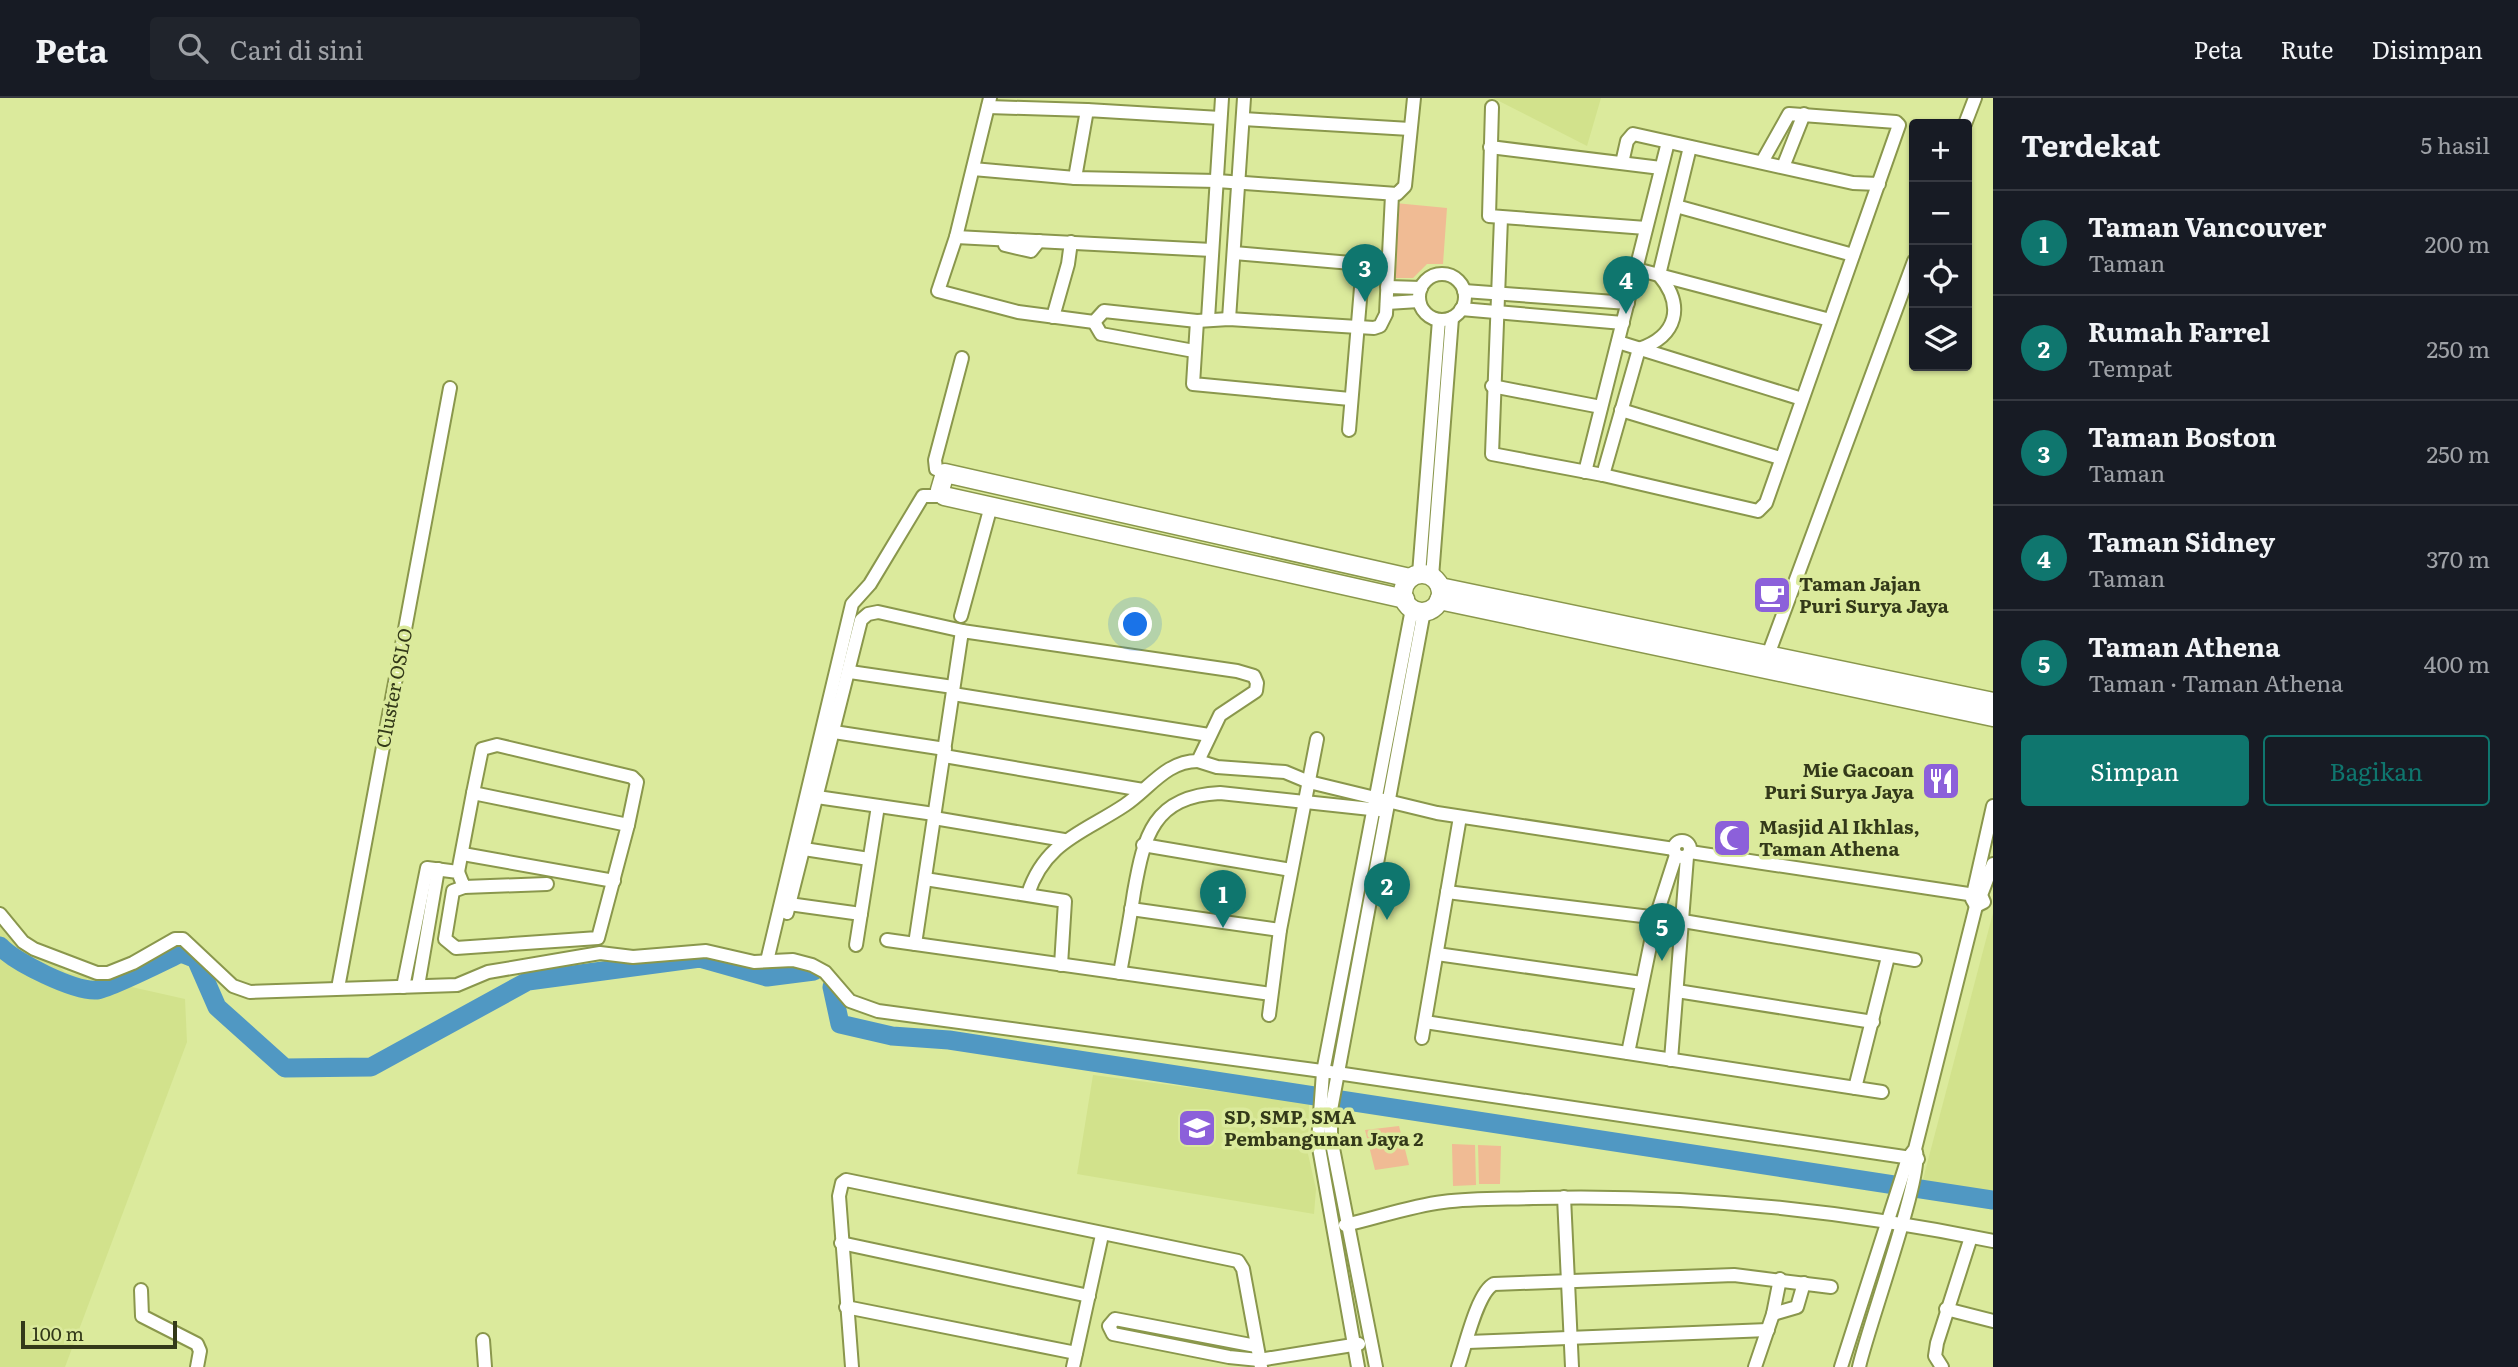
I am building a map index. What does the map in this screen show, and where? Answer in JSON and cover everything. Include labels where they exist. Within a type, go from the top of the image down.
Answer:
[{"type":"street","points":[[1222,98],[1212,250],[1191,379],[1196,385],[1350,399]]},
{"type":"street","points":[[1229,319],[1244,98]]},
{"type":"street","points":[[973,169],[1075,178],[1217,181],[1392,195],[1401,193],[1405,186],[1414,98]]},
{"type":"street","points":[[1967,119],[1975,98]]},
{"type":"street","points":[[1094,322],[1018,312],[938,290],[956,237],[989,102],[1220,118]]},
{"type":"street","points":[[1492,107],[1489,215],[1646,229]]},
{"type":"street","points":[[1075,178],[1087,110]]},
{"type":"street","points":[[1502,218],[1490,452],[1758,511],[1764,508],[1898,123],[1804,114],[1785,116],[1762,162]]},
{"type":"street","points":[[1783,167],[1804,114]]},
{"type":"street","points":[[1242,119],[1410,129]]},
{"type":"street","points":[[1622,163],[1631,135],[1762,162],[1876,190]]},
{"type":"street","points":[[1585,472],[1668,142]]},
{"type":"street","points":[[1490,147],[1661,168]]},
{"type":"street","points":[[1659,275],[1690,147]]},
{"type":"street","points":[[1094,322],[1104,311],[1367,330],[1380,326],[1387,303],[1392,195]]},
{"type":"street","points":[[1676,206],[1853,256]]},
{"type":"street","points":[[956,237],[1212,250]]},
{"type":"street","points":[[1053,317],[1068,264],[1071,242]]},
{"type":"street","points":[[1234,253],[1363,264],[1387,280],[1420,295],[1428,315],[1497,312],[1623,323]]},
{"type":"street","points":[[1349,430],[1363,264]]},
{"type":"street","points":[[1636,269],[1830,320]]},
{"type":"street","points":[[1387,303],[1420,295],[1429,279],[1440,274],[1452,277],[1464,291],[1499,291],[1628,303]]},
{"type":"street","points":[[1768,655],[1909,274]]},
{"type":"street","points":[[1603,475],[1639,349],[1660,338],[1673,318],[1675,302],[1670,287],[1659,275]]},
{"type":"street","points":[[923,496],[944,496],[991,506],[1414,606],[1433,608],[1428,583],[1451,316],[1464,291]]},
{"type":"street","points":[[1094,322],[1101,334],[1194,351]]},
{"type":"street","points":[[1618,342],[1802,399]]},
{"type":"street","points":[[962,358],[935,460],[936,469],[942,472],[1428,583],[1993,717]]},
{"type":"street","points":[[1492,386],[1601,407]]},
{"type":"street","name":"Cluster OSLO","points":[[338,988],[450,388]]},
{"type":"street","points":[[1621,410],[1780,458]]},
{"type":"street","points":[[942,472],[939,487],[944,496]]},
{"type":"street","points":[[767,961],[852,604],[870,584],[923,496],[942,472]]},
{"type":"street","points":[[961,616],[991,506]]},
{"type":"street","points":[[1327,1093],[1337,1073],[1414,606],[1404,588],[1428,583],[1993,702]]},
{"type":"street","points":[[861,914],[788,910],[850,672],[859,624],[868,614],[878,612],[901,615],[963,631],[1237,671],[1254,676],[1257,685],[1253,695],[1222,713],[1198,761]]},
{"type":"street","points":[[915,944],[959,638],[963,631]]},
{"type":"street","points":[[850,672],[1209,735]]},
{"type":"street","points":[[834,732],[1143,790]]},
{"type":"street","points":[[1269,1015],[1280,930],[1317,738]]},
{"type":"street","points":[[464,887],[458,872],[482,749],[497,745],[632,777],[637,782],[598,938],[456,948],[445,939],[453,891],[464,887],[547,884]]},
{"type":"street","points":[[1028,894],[1040,869],[1064,840],[1124,806],[1177,764],[1198,761],[1223,768],[1284,772],[1381,804]]},
{"type":"street","points":[[1220,793],[1223,768]]},
{"type":"street","points":[[473,793],[628,825]]},
{"type":"street","points":[[1120,973],[1143,845],[1155,823],[1170,808],[1192,797],[1220,793],[1304,802],[1410,805],[1460,817],[1977,899]]},
{"type":"street","points":[[817,797],[1064,840]]},
{"type":"street","points":[[1358,1367],[1319,1149],[1327,1093],[1323,1072],[1381,804]]},
{"type":"street","points":[[856,945],[878,806]]},
{"type":"street","points":[[1845,1366],[1876,1284],[1910,1174],[1977,899],[1993,806]]},
{"type":"street","points":[[1422,1038],[1460,817]]},
{"type":"street","points":[[1143,845],[1291,870]]},
{"type":"street","points":[[804,849],[869,859]]},
{"type":"street","points":[[1628,1053],[1656,917],[1682,853]]},
{"type":"street","points":[[1671,1060],[1683,921],[1682,853]]},
{"type":"street","points":[[463,854],[614,881]]},
{"type":"street","points":[[1977,899],[1993,864]]},
{"type":"street","points":[[403,987],[432,869]]},
{"type":"street","points":[[418,986],[432,869]]},
{"type":"street","points":[[432,869],[458,872]]},
{"type":"street","points":[[925,879],[1028,894],[1067,903],[1061,965]]},
{"type":"street","points":[[1447,892],[1656,917],[1915,960]]},
{"type":"street","points":[[1131,909],[1280,930]]},
{"type":"street","points":[[0,914],[23,942],[34,949],[97,973],[120,969],[175,939],[183,939],[240,990],[457,985],[488,972],[600,953],[633,957],[706,951],[754,962],[793,960],[825,972],[850,1001],[878,1011],[1914,1155]]},
{"type":"street","points":[[887,940],[1271,994]]},
{"type":"street","points":[[1437,954],[1642,984]]},
{"type":"street","points":[[1855,1088],[1888,957]]},
{"type":"street","points":[[1677,991],[1873,1021]]},
{"type":"street","points":[[1425,1022],[1882,1093]]},
{"type":"street","points":[[1325,1110],[1350,1224],[1376,1367]]},
{"type":"street","points":[[1319,1149],[1334,1149]]},
{"type":"street","points":[[852,1367],[839,1192],[842,1182],[846,1180],[1240,1263],[1260,1363]]},
{"type":"street","points":[[1334,1227],[1441,1202],[1564,1197],[1705,1202],[1895,1223],[1993,1241]]},
{"type":"street","points":[[1564,1197],[1572,1367]]},
{"type":"street","points":[[1073,1367],[1102,1235]]},
{"type":"street","points":[[1942,1367],[1935,1356],[1946,1309],[1971,1237]]},
{"type":"street","points":[[841,1243],[1089,1296]]},
{"type":"street","points":[[1458,1367],[1480,1301],[1490,1285],[1734,1275],[1831,1287]]},
{"type":"street","points":[[1755,1367],[1773,1314],[1780,1279]]},
{"type":"street","points":[[1773,1314],[1797,1307],[1804,1283]]},
{"type":"street","points":[[1859,1367],[1876,1284]]},
{"type":"street","points":[[141,1290],[142,1316],[197,1344],[200,1351],[197,1367]]},
{"type":"street","points":[[846,1307],[1076,1353]]},
{"type":"street","points":[[1946,1309],[1993,1321]]},
{"type":"street","points":[[1256,1346],[1115,1319],[1109,1326],[1111,1333],[1131,1338],[1260,1363],[1371,1341]]},
{"type":"street","points":[[1131,1338],[1134,1322]]},
{"type":"street","points":[[1468,1342],[1768,1330]]},
{"type":"street","points":[[483,1340],[485,1367]]},
{"type":"street","points":[[1228,1357],[1231,1341]]},
{"type":"shaded area","points":[[1493,98],[1601,98],[1587,146]]},
{"type":"shaded area","points":[[1395,203],[1447,208],[1443,264],[1427,264],[1413,278],[1395,278]]},
{"type":"shaded area","points":[[0,912],[65,972],[185,999],[187,1042],[65,1367],[0,1367]]},
{"type":"shaded area","points":[[1993,913],[1993,1194],[1922,1183]]},
{"type":"shaded area","name":"SD, SMP, SMA Pembangunan Jaya 2","points":[[1093,1075],[1309,1103],[1308,1154],[1316,1189],[1314,1214],[1077,1174]]},
{"type":"shaded area","points":[[1399,1126],[1409,1165],[1375,1170],[1365,1130]]},
{"type":"shaded area","points":[[1452,1144],[1475,1145],[1476,1185],[1453,1186]]},
{"type":"shaded area","points":[[1478,1145],[1501,1146],[1500,1184],[1479,1184]]},
{"type":"waterway","points":[[0,946],[18,960],[46,975],[75,986],[97,990],[125,980],[181,953],[196,959],[217,1007],[285,1068],[371,1067],[528,981],[700,958],[767,977],[814,971]]},
{"type":"waterway","points":[[832,987],[840,1024],[892,1036],[949,1040],[1993,1200]]},
{"type":"place","name":"Taman Boston","points":[[1365,302]]},
{"type":"place","name":"Taman Sidney","points":[[1626,314]]},
{"type":"place","name":"Taman Jajan Puri Surya Jaya","points":[[1772,595]]},
{"type":"place","name":"Mie Gacoan Puri Surya Jaya","points":[[1941,781]]},
{"type":"place","name":"Masjid Al Ikhlas, Taman Athena","points":[[1732,838]]},
{"type":"place","name":"Rumah Farrel","points":[[1387,920]]},
{"type":"place","name":"Taman Vancouver","points":[[1223,928]]},
{"type":"place","name":"Taman Athena","points":[[1662,961]]},
{"type":"place","name":"SD, SMP, SMA Pembangunan Jaya 2","points":[[1197,1128]]}]
